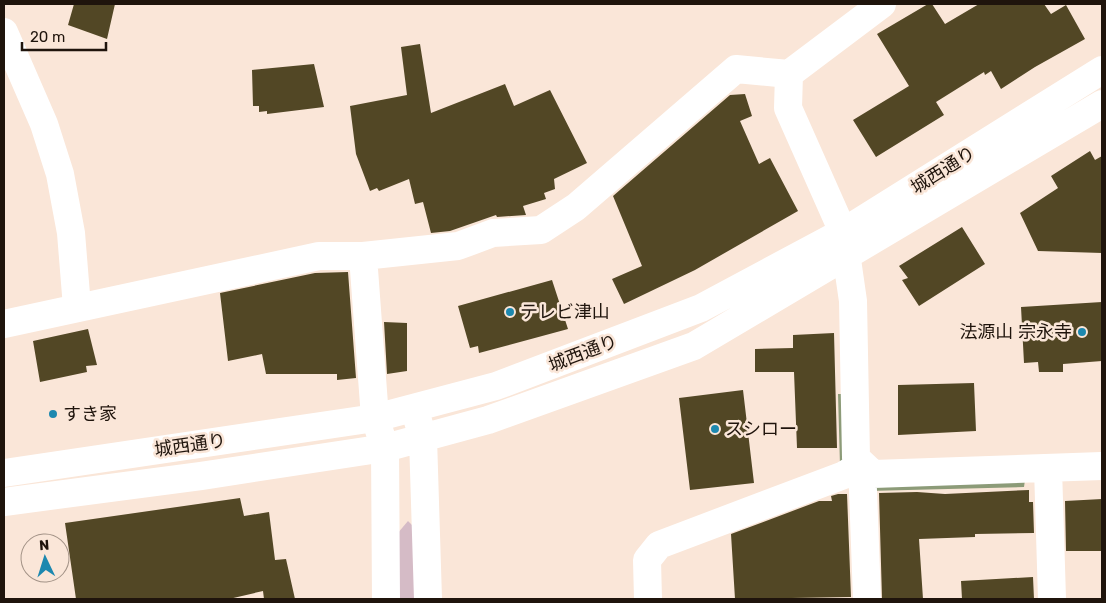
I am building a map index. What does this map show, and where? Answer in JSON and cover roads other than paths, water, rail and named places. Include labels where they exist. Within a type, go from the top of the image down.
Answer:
[{"type":"street","points":[[4,324],[319,256],[363,256],[458,246],[493,234],[541,230],[576,207],[736,69],[788,74],[882,4]]},
{"type":"street","points":[[4,32],[44,124],[60,174],[71,233],[77,307]]},
{"type":"street","name":"城西通り","points":[[4,502],[201,476],[385,448],[488,420],[694,346],[1102,70]]},
{"type":"street","points":[[788,74],[788,108],[845,244],[853,301],[856,458],[873,474],[1102,466]]},
{"type":"street","name":"城西通り","points":[[4,473],[375,418],[496,386],[701,308],[845,244],[1102,104]]},
{"type":"street","points":[[363,256],[375,418],[385,448],[386,599]]},
{"type":"street","points":[[414,407],[423,438],[428,599]]},
{"type":"street","points":[[648,599],[647,560],[659,545],[844,475],[862,464]]},
{"type":"street","points":[[862,464],[867,599]]},
{"type":"street","points":[[1048,468],[1052,599]]},
{"type":"place","name":"テレビ津山","points":[[510,312]]},
{"type":"place","name":"法源山 宗永寺","points":[[1082,332]]},
{"type":"place","name":"すき家","points":[[53,414]]},
{"type":"place","name":"スシロー","points":[[715,429]]}]
